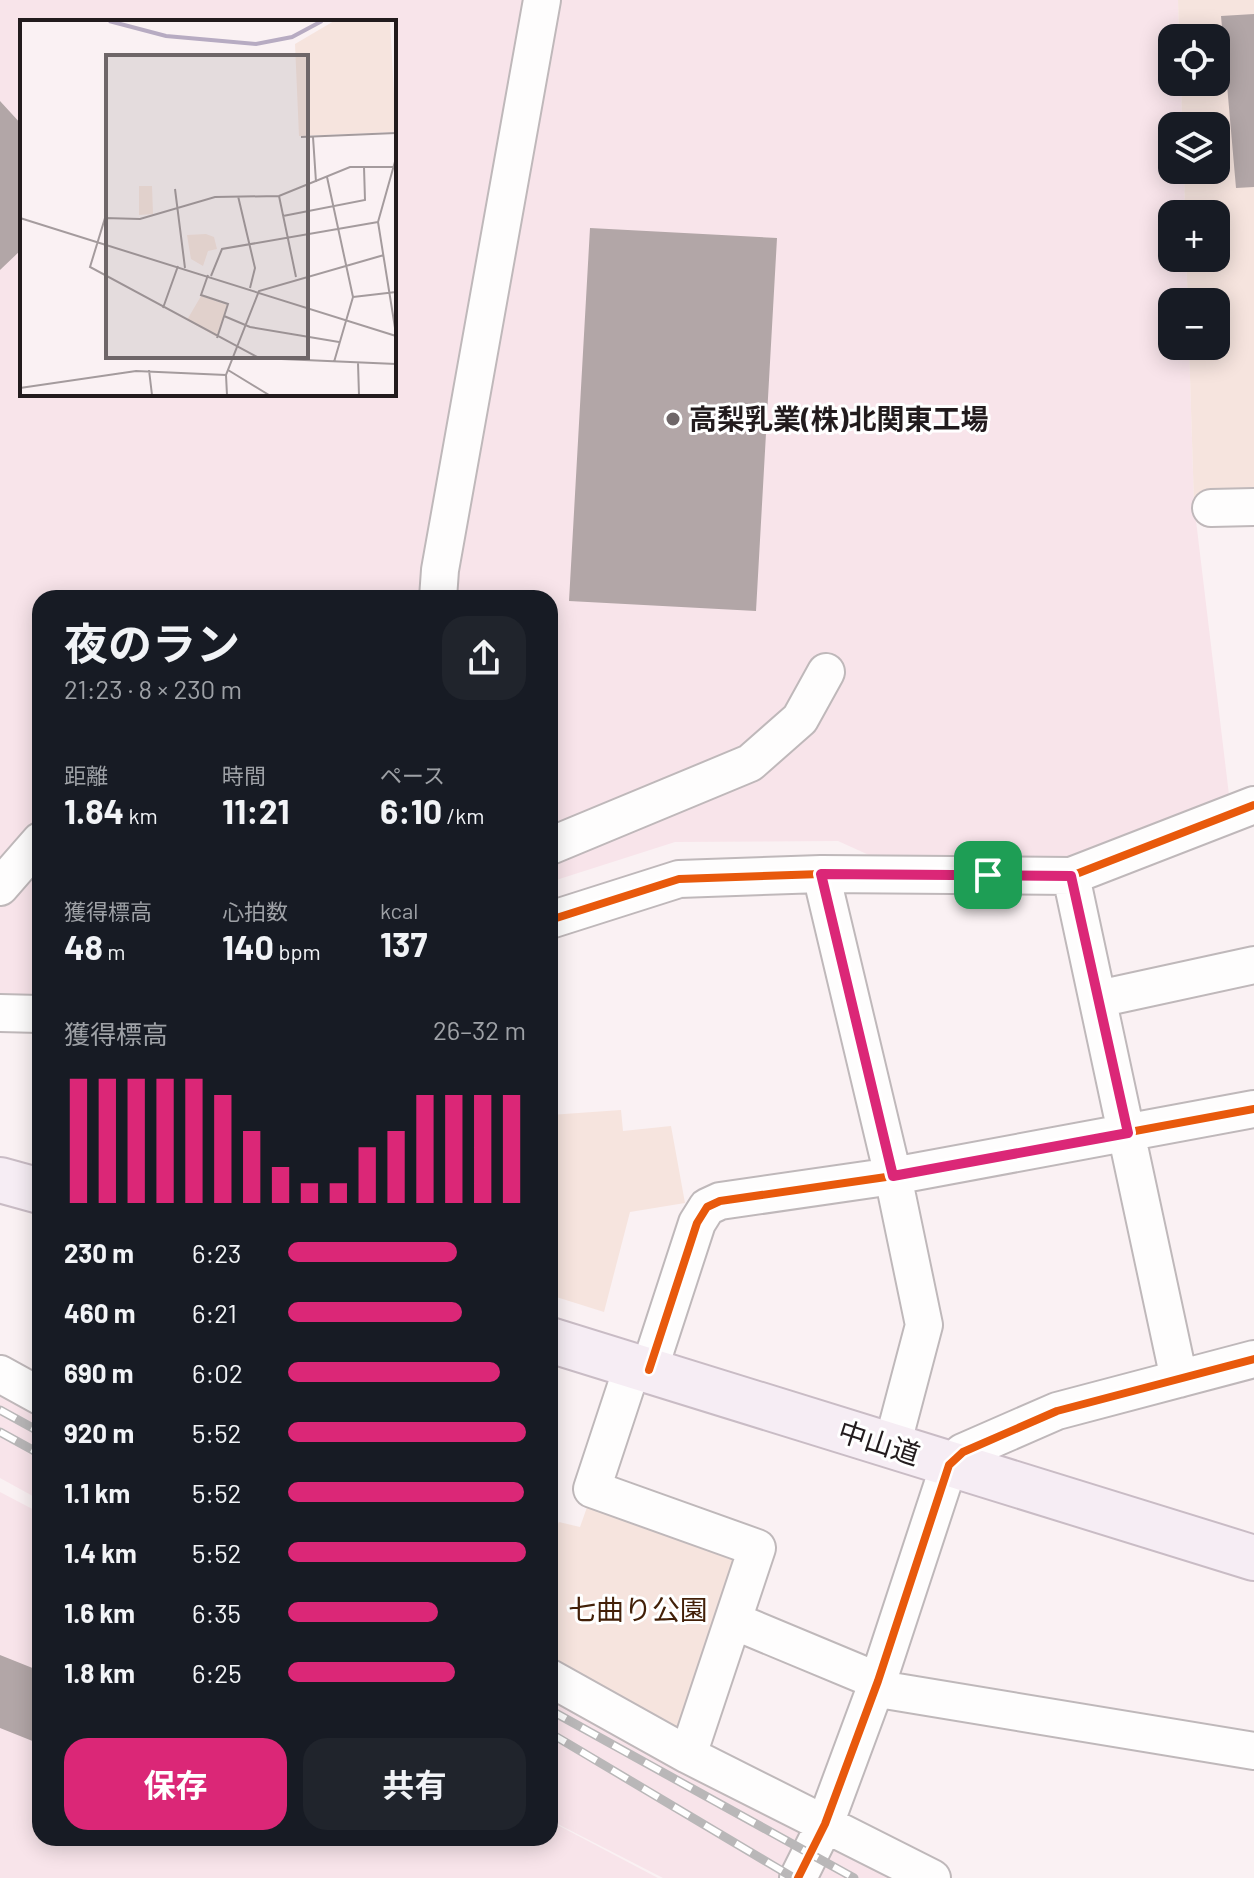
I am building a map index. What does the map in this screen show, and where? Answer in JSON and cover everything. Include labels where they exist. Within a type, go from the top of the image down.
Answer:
[{"type":"highway","points":[[0,1180],[32,1189]]},
{"type":"highway","name":"中山道","points":[[558,1342],[1254,1558]]},
{"type":"street","points":[[439,590],[542,0]]},
{"type":"street","points":[[1211,508],[1254,507]]},
{"type":"street","points":[[558,843],[750,763],[800,719],[826,672]]},
{"type":"street","points":[[558,917],[679,879],[821,874],[1071,876],[1254,805]]},
{"type":"street","points":[[0,887],[32,850]]},
{"type":"street","points":[[821,874],[893,1176],[924,1325],[892,1446]]},
{"type":"street","points":[[1071,876],[1179,1379]]},
{"type":"street","points":[[1098,999],[1254,965]]},
{"type":"street","points":[[0,1013],[32,1014]]},
{"type":"street","points":[[688,1755],[757,1548],[592,1489],[697,1223],[707,1207],[720,1201],[893,1176],[1254,1109]]},
{"type":"street","points":[[798,1878],[825,1824],[878,1681],[949,1465],[963,1452],[1057,1411],[1254,1359]]},
{"type":"street","points":[[0,1374],[32,1392]]},
{"type":"street","points":[[734,1621],[878,1681],[891,1691],[1254,1751]]},
{"type":"street","points":[[558,1682],[688,1755],[932,1878]]},
{"type":"shaded area","points":[[0,0],[1178,0],[1179,24],[1158,24],[1158,96],[1181,96],[1182,112],[1158,112],[1158,184],[1184,184],[1185,200],[1158,200],[1158,272],[1187,272],[1187,288],[1158,288],[1158,360],[1189,360],[1194,504],[1229,795],[1069,858],[891,865],[838,841],[675,842],[558,879],[558,590],[32,590],[32,1006],[0,1005]]},
{"type":"shaded area","points":[[0,1395],[32,1412],[32,1496],[0,1478]]},
{"type":"shaded area","points":[[0,1492],[32,1509],[32,1846],[558,1846],[558,1825],[658,1878],[0,1878]]},
{"type":"shaded area","points":[[558,1700],[819,1835],[890,1878],[663,1878],[558,1824]]},
{"type":"green space","points":[[1178,0],[1254,0],[1254,501],[1194,504],[1189,360],[1230,360],[1230,288],[1187,288],[1187,272],[1230,272],[1230,200],[1185,200],[1184,184],[1230,184],[1230,112],[1182,112],[1181,96],[1230,96],[1230,24],[1179,24]]},
{"type":"green space","points":[[621,1110],[623,1131],[671,1126],[685,1203],[630,1212],[604,1312],[558,1298],[558,1114]]},
{"type":"green space","name":"七曲り公園","points":[[591,1496],[750,1552],[686,1749],[558,1677],[558,1524],[580,1527]]},
{"type":"building","points":[[1254,14],[1254,187],[1236,188],[1228,96],[1230,24],[1222,24],[1221,16]]},
{"type":"building","points":[[0,101],[20,123],[20,251],[0,270]]},
{"type":"building","name":"高梨乳業(株)北関東工場","points":[[590,228],[777,238],[756,611],[569,601]]},
{"type":"building","points":[[0,1655],[32,1668],[32,1741],[0,1728]]},
{"type":"railway","points":[[0,1410],[32,1428]]},
{"type":"railway","points":[[0,1432],[32,1450]]},
{"type":"railway","points":[[558,1714],[854,1878]]},
{"type":"railway","points":[[558,1738],[794,1878]]},
{"type":"cycle path","points":[[558,917],[679,879],[821,874],[1071,876],[1254,805]]},
{"type":"cycle path","points":[[649,1370],[697,1223],[707,1207],[720,1201],[893,1176],[1254,1109]]},
{"type":"cycle path","points":[[798,1878],[825,1824],[878,1681],[949,1465],[963,1452],[1057,1411],[1254,1359]]},
{"type":"place","name":"高梨乳業(株)北関東工場","points":[[673,419]]},
{"type":"route","points":[[821,874],[988,875],[1071,876],[1128,1133],[893,1176],[821,874]]}]
